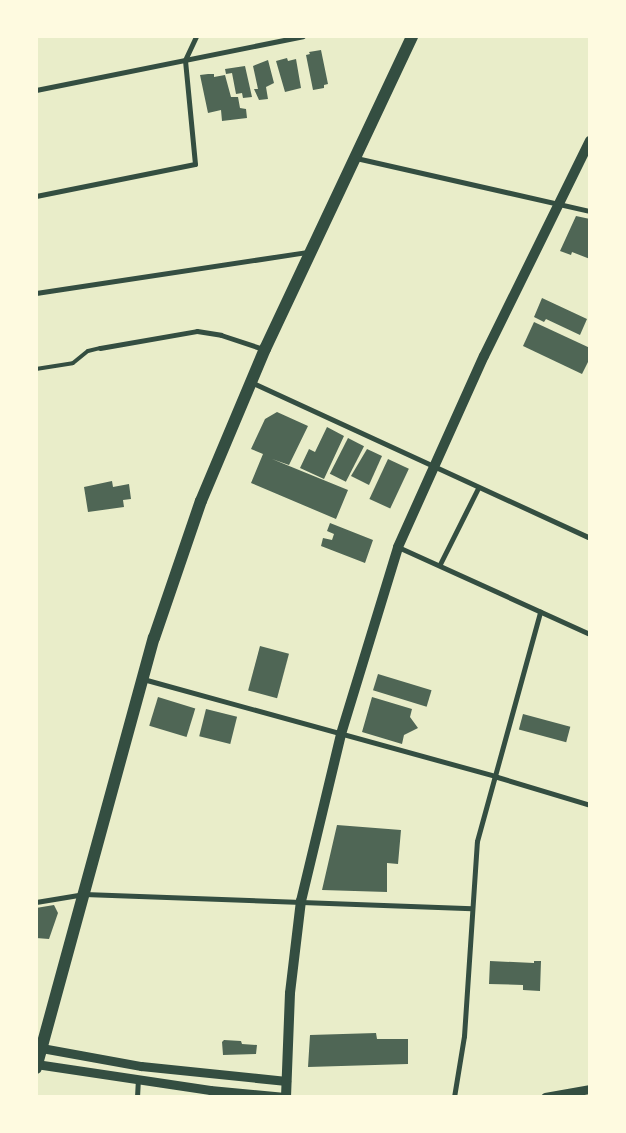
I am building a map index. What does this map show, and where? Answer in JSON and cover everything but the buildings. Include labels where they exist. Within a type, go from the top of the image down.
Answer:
[{"type":"main road","points":[[37,1065],[38,1048],[84,894],[142,678],[201,501],[264,349],[412,36]]},
{"type":"main road","points":[[285,1097],[290,993],[301,901],[341,734],[398,547],[484,356],[590,141]]},
{"type":"street","points":[[36,196],[195,164],[185,60],[196,36]]},
{"type":"street","points":[[36,90],[303,36]]},
{"type":"street","points":[[354,157],[590,210]]},
{"type":"street","points":[[36,293],[310,252]]},
{"type":"street","points":[[100,348],[197,331],[221,335],[264,349]]},
{"type":"street","points":[[250,382],[590,538]]},
{"type":"street","points":[[440,564],[478,488]]},
{"type":"street","points":[[398,547],[440,564],[590,634]]},
{"type":"street","points":[[454,1097],[464,1036],[477,841],[540,612]]},
{"type":"street","points":[[142,678],[494,776],[590,805]]},
{"type":"street","points":[[36,902],[84,894],[472,908]]},
{"type":"street","points":[[590,1024],[590,1031]]},
{"type":"street","points":[[38,1048],[141,1066],[286,1081]]},
{"type":"street","points":[[37,1065],[210,1090],[285,1097]]},
{"type":"street","points":[[137,1097],[138,1080]]},
{"type":"street","points":[[545,1097],[590,1089]]},
{"type":"lane","points":[[36,369],[74,363],[88,351],[100,348]]}]
